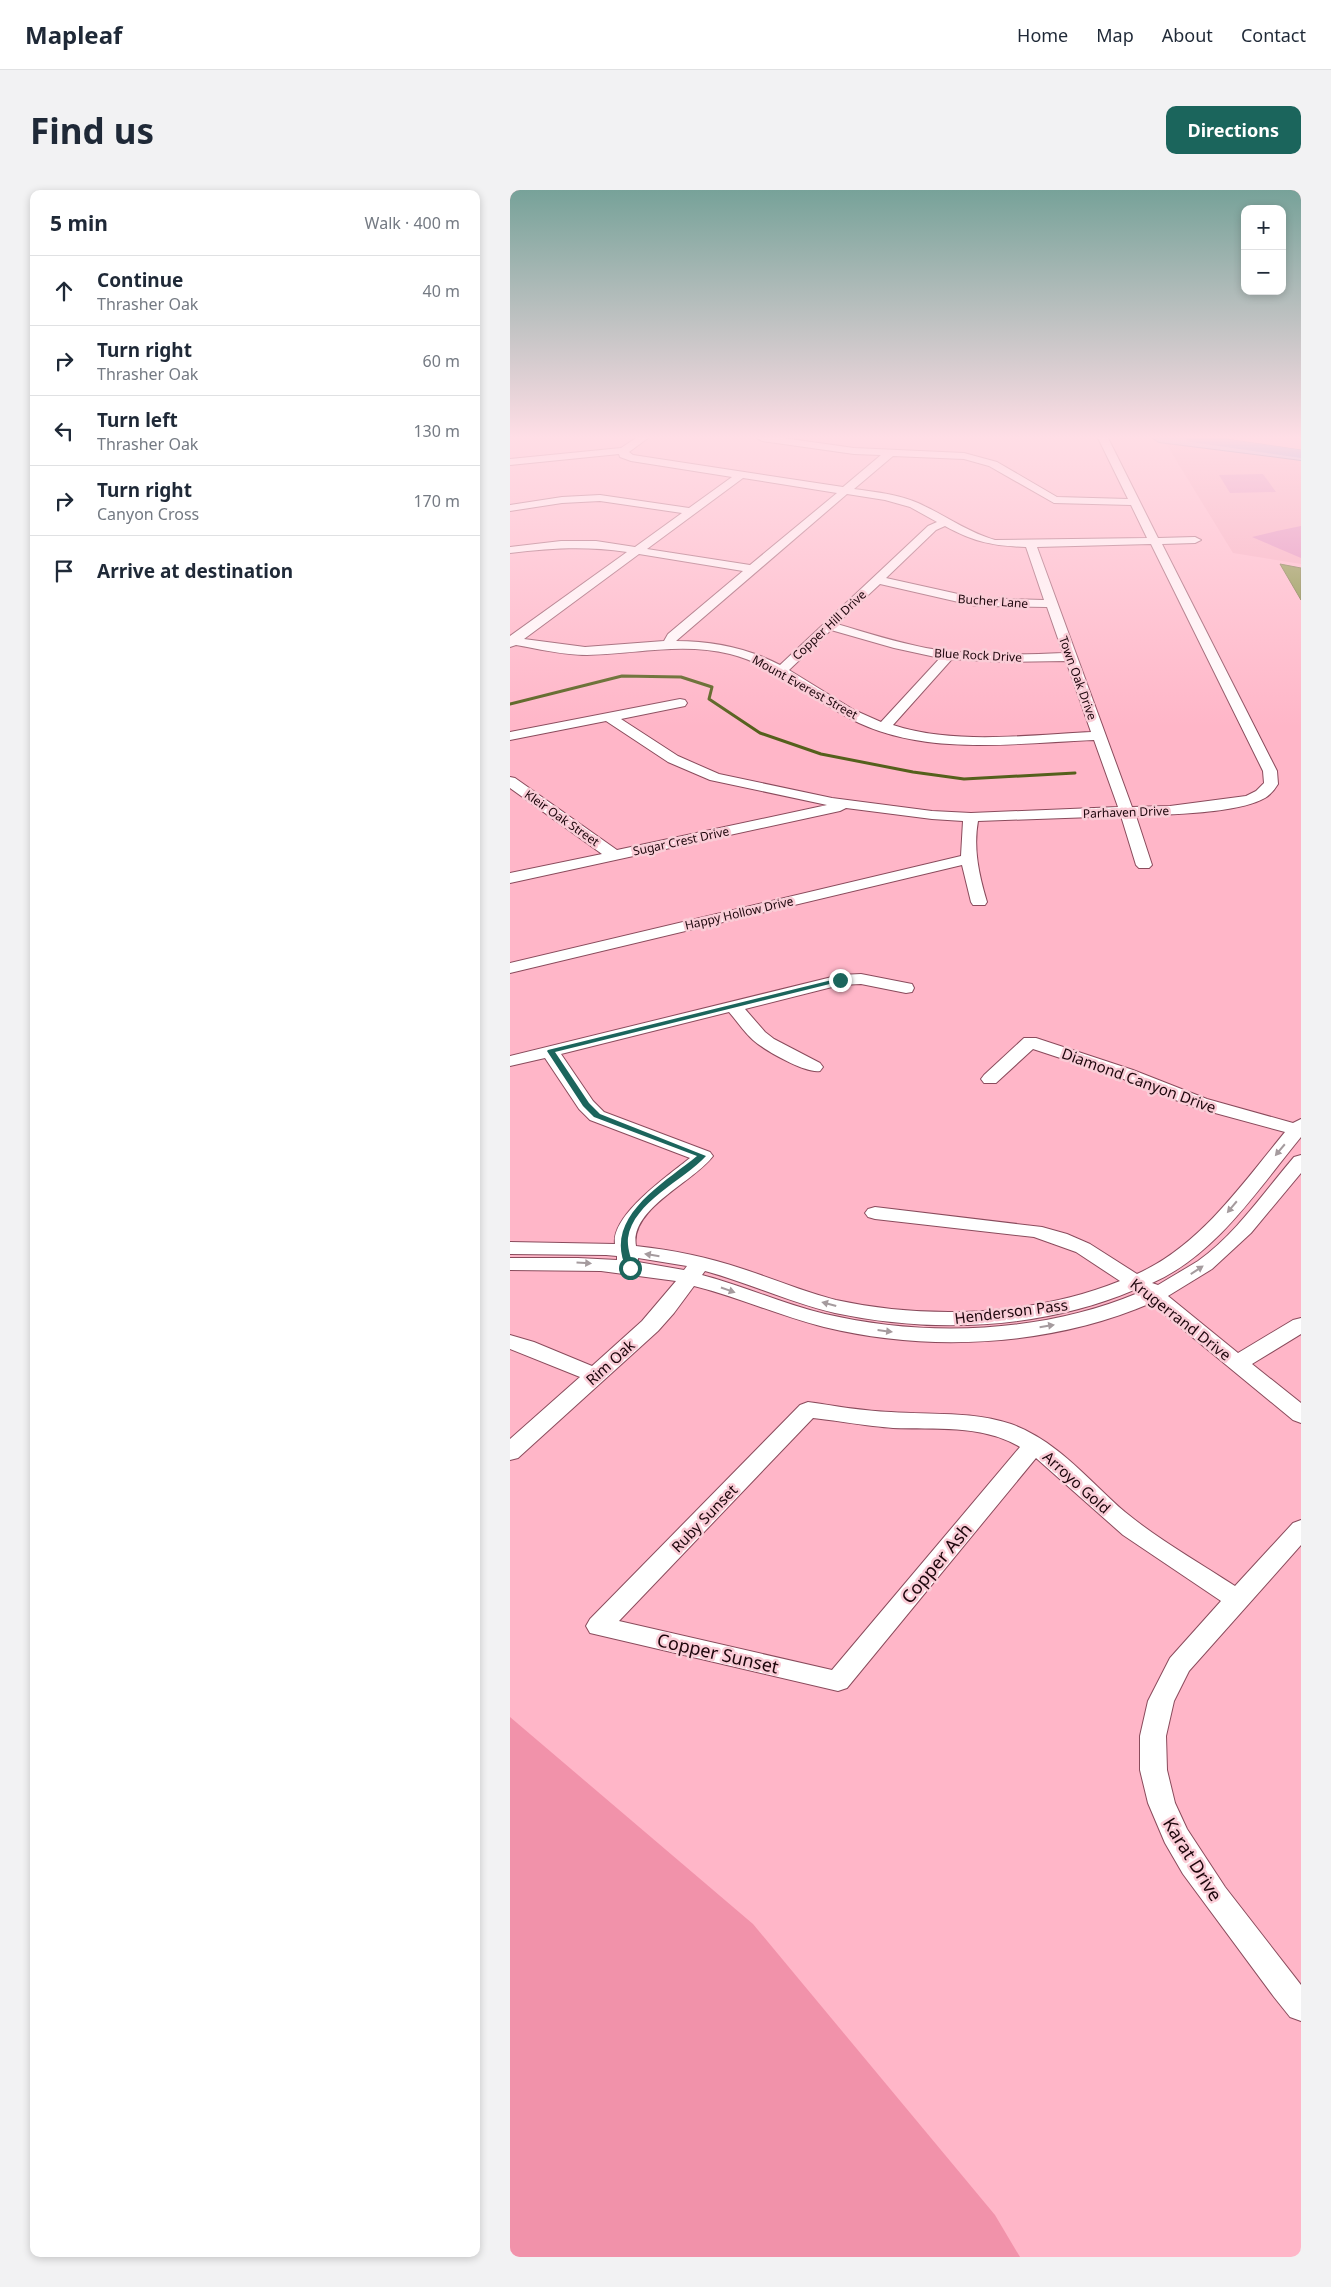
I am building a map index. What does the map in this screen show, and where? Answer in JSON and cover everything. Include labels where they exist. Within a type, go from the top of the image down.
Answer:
[{"type":"street","points":[[511,641],[658,534]]},
{"type":"street","points":[[669,644],[672,637],[794,534]]},
{"type":"street","name":"Copper Hill Drive","points":[[780,672],[925,534]]},
{"type":"street","points":[[971,534],[982,540],[1030,544],[1195,540]]},
{"type":"street","name":"Parhaven Drive","points":[[609,717],[673,759],[699,771],[734,782],[852,805],[932,815],[971,817],[1127,812],[1200,807],[1250,798],[1267,789],[1271,784],[1272,777],[1270,771],[1150,534]]},
{"type":"street","points":[[510,550],[570,543],[610,545],[753,569]]},
{"type":"street","name":"Town Oak Drive","points":[[1030,544],[1127,812],[1144,865]]},
{"type":"street","name":"Bucher Lane","points":[[878,580],[976,602],[1051,604]]},
{"type":"street","name":"Blue Rock Drive","points":[[829,626],[911,648],[949,655],[1006,658],[1071,658]]},
{"type":"street","name":"Mount Everest Street","points":[[511,641],[578,651],[669,644],[735,652],[758,660],[846,712],[884,727],[935,737],[972,739],[1099,736]]},
{"type":"street","points":[[884,727],[949,655]]},
{"type":"street","points":[[510,736],[680,703]]},
{"type":"street","name":"Kleir Oak Street","points":[[510,781],[614,855]]},
{"type":"street","name":"Sugar Crest Drive","points":[[510,878],[852,805]]},
{"type":"street","points":[[971,817],[967,833],[968,859],[979,902]]},
{"type":"street","name":"Happy Hollow Drive","points":[[510,968],[968,859]]},
{"type":"street","points":[[510,1061],[840,980],[866,980],[906,988]]},
{"type":"street","points":[[732,1006],[768,1044],[814,1067]]},
{"type":"street","name":"Diamond Canyon Drive","points":[[990,1080],[1030,1042],[1127,1074],[1200,1103],[1300,1129]]},
{"type":"street","points":[[550,1051],[586,1105],[597,1116],[702,1156],[637,1212],[624,1238],[627,1259]]},
{"type":"street","name":"Henderson Pass","points":[[510,1248],[584,1247],[627,1259],[694,1270],[837,1306],[906,1317],[938,1318],[1010,1314],[1078,1303],[1107,1295],[1135,1283],[1169,1264],[1204,1239],[1300,1129]]},
{"type":"street","name":"Henderson Pass","points":[[694,1270],[792,1312],[828,1322],[902,1333],[938,1335],[1016,1331],[1088,1319],[1121,1309],[1154,1295],[1196,1271],[1225,1248],[1301,1161]]},
{"type":"street","name":"Krugerrand Drive","points":[[875,1212],[1014,1228],[1048,1234],[1083,1248],[1154,1295],[1301,1414]]},
{"type":"street","name":"Henderson Pass","points":[[510,1264],[627,1259]]},
{"type":"street","name":"Rim Oak","points":[[510,1452],[650,1326],[667,1308],[694,1270]]},
{"type":"street","points":[[1238,1363],[1301,1325]]},
{"type":"street","points":[[510,1342],[595,1375]]},
{"type":"street","name":"Arroyo Gold","points":[[808,1410],[888,1420],[978,1424],[1004,1430],[1034,1445],[1059,1462],[1117,1518],[1162,1551],[1237,1598]]},
{"type":"street","name":"Ruby Sunset","points":[[599,1626],[808,1410]]},
{"type":"street","name":"Copper Ash","points":[[838,1681],[1034,1445]]},
{"type":"street","name":"Karat Drive","points":[[1301,1529],[1191,1650],[1168,1681],[1155,1718],[1152,1758],[1159,1800],[1178,1842],[1214,1895],[1301,2007]]},
{"type":"street","name":"Copper Sunset","points":[[599,1626],[838,1681]]},
{"type":"shaded area","points":[[1222,534],[1301,534],[1301,564],[1233,553]]},
{"type":"shaded area","points":[[1280,564],[1301,568],[1301,600]]},
{"type":"shaded area","points":[[510,1717],[753,1924],[995,2215],[1020,2257],[510,2257]]},
{"type":"building","points":[[1263,534],[1301,534],[1301,558],[1252,537]]},
{"type":"waterway","points":[[510,704],[622,676],[681,677],[712,687],[709,699],[760,733],[821,754],[913,772],[964,779],[1075,773]]},
{"type":"route","points":[[630,1268],[624,1238],[631,1220],[644,1204],[702,1156],[597,1116],[586,1105],[550,1051],[840,980]]}]
